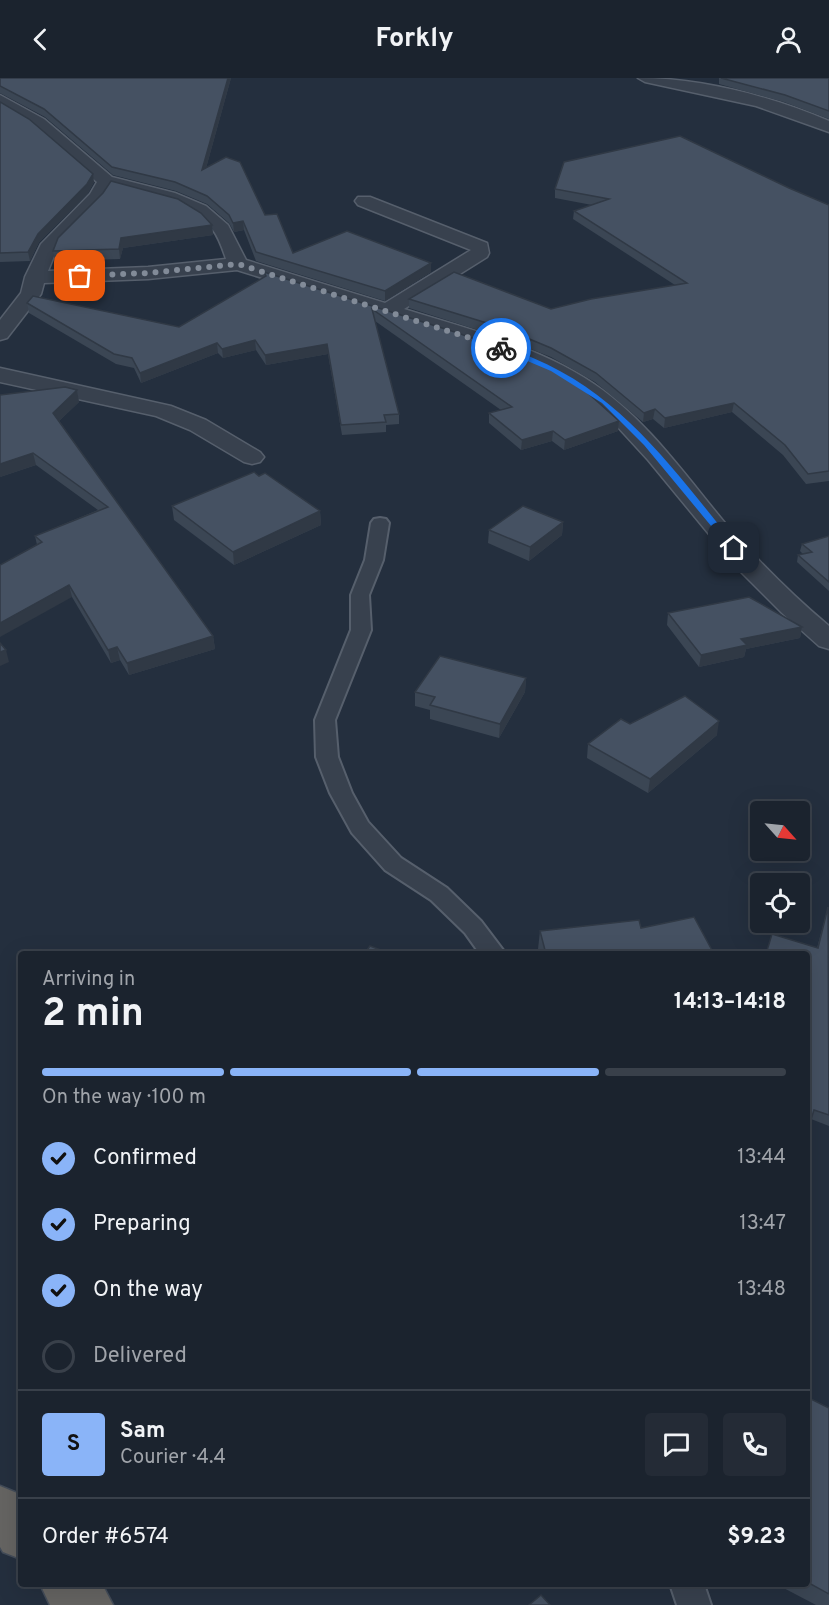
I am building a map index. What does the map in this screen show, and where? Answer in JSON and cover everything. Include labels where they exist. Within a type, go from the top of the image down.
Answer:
[{"type":"highway","points":[[0,1510],[18,1531]]},
{"type":"street","points":[[645,78],[761,102],[790,110],[829,126]]},
{"type":"street","points":[[0,100],[38,122],[106,181],[162,195],[197,208],[221,228],[238,264]]},
{"type":"street","points":[[0,334],[31,294],[35,277],[50,244],[97,197],[106,181]]},
{"type":"street","points":[[364,201],[480,247],[480,253],[388,310]]},
{"type":"street","points":[[35,277],[148,273],[238,264],[524,355],[553,369],[604,402],[647,443],[748,564],[794,611],[829,640]]},
{"type":"street","points":[[0,375],[163,411],[198,425],[252,457]]},
{"type":"lane","points":[[380,523],[374,560],[360,595],[361,630],[325,720],[327,756],[341,793],[360,827],[393,864],[439,894],[473,927],[492,951]]},
{"type":"lane","points":[[688,1587],[694,1605]]},
{"type":"building","points":[[0,78],[228,78],[202,170],[226,157],[240,162],[265,215],[277,214],[293,253],[347,231],[431,263],[385,291],[256,252],[243,221],[233,223],[229,215],[207,196],[175,182],[112,167],[44,109],[0,86]]},
{"type":"building","points":[[721,78],[829,78],[829,111],[785,95]]},
{"type":"building","points":[[0,102],[29,119],[93,174],[87,184],[38,234],[28,252],[0,253]]},
{"type":"building","points":[[680,136],[829,205],[829,471],[808,474],[785,445],[734,403],[665,418],[655,409],[644,413],[596,373],[551,348],[503,328],[409,299],[454,272],[551,309],[591,299],[687,283],[574,211],[609,199],[555,189],[564,162]]},
{"type":"building","points":[[111,181],[178,199],[201,213],[212,225],[121,238],[119,249],[53,251],[58,238],[103,193]]},
{"type":"building","points":[[264,272],[458,333],[542,364],[580,386],[619,421],[565,440],[553,431],[522,440],[489,413],[512,407],[372,309],[399,414],[384,415],[386,422],[341,425],[327,344],[265,355],[255,340],[222,349],[217,343],[140,373],[132,358],[114,354],[27,303],[33,296],[179,327],[266,276]]},
{"type":"building","points":[[65,387],[77,390],[53,413],[213,636],[127,663],[117,647],[108,650],[69,585],[0,623],[0,565],[42,542],[35,536],[108,507],[33,453],[0,464],[0,395]]},
{"type":"building","points":[[254,472],[259,476],[265,473],[320,511],[233,552],[172,506]]},
{"type":"building","points":[[523,506],[563,522],[530,547],[489,530]]},
{"type":"building","points":[[829,536],[829,582],[798,555],[812,552],[802,544]]},
{"type":"building","points":[[749,597],[802,627],[741,639],[747,645],[701,655],[668,613]]},
{"type":"building","points":[[0,643],[6,650],[0,652]]},
{"type":"building","points":[[440,656],[526,678],[500,724],[430,705],[435,697],[415,692]]},
{"type":"building","points":[[685,696],[719,721],[650,779],[588,744],[621,719],[630,724]]},
{"type":"building","points":[[828,907],[829,1115],[814,1110],[810,1123],[810,951],[767,951],[772,934],[818,948]]},
{"type":"building","points":[[694,917],[712,951],[545,951],[540,931],[639,920],[641,928]]},
{"type":"building","points":[[370,946],[383,951],[366,951]]},
{"type":"building","points":[[810,1398],[829,1408],[829,1594],[810,1584]]},
{"type":"building","points":[[541,1595],[550,1605],[529,1605]]},
{"type":"way so far","points":[[80,276],[148,273],[238,264],[388,310],[501,348]]},
{"type":"route","points":[[501,348],[524,355],[553,369],[604,402],[647,443],[734,548]]}]
